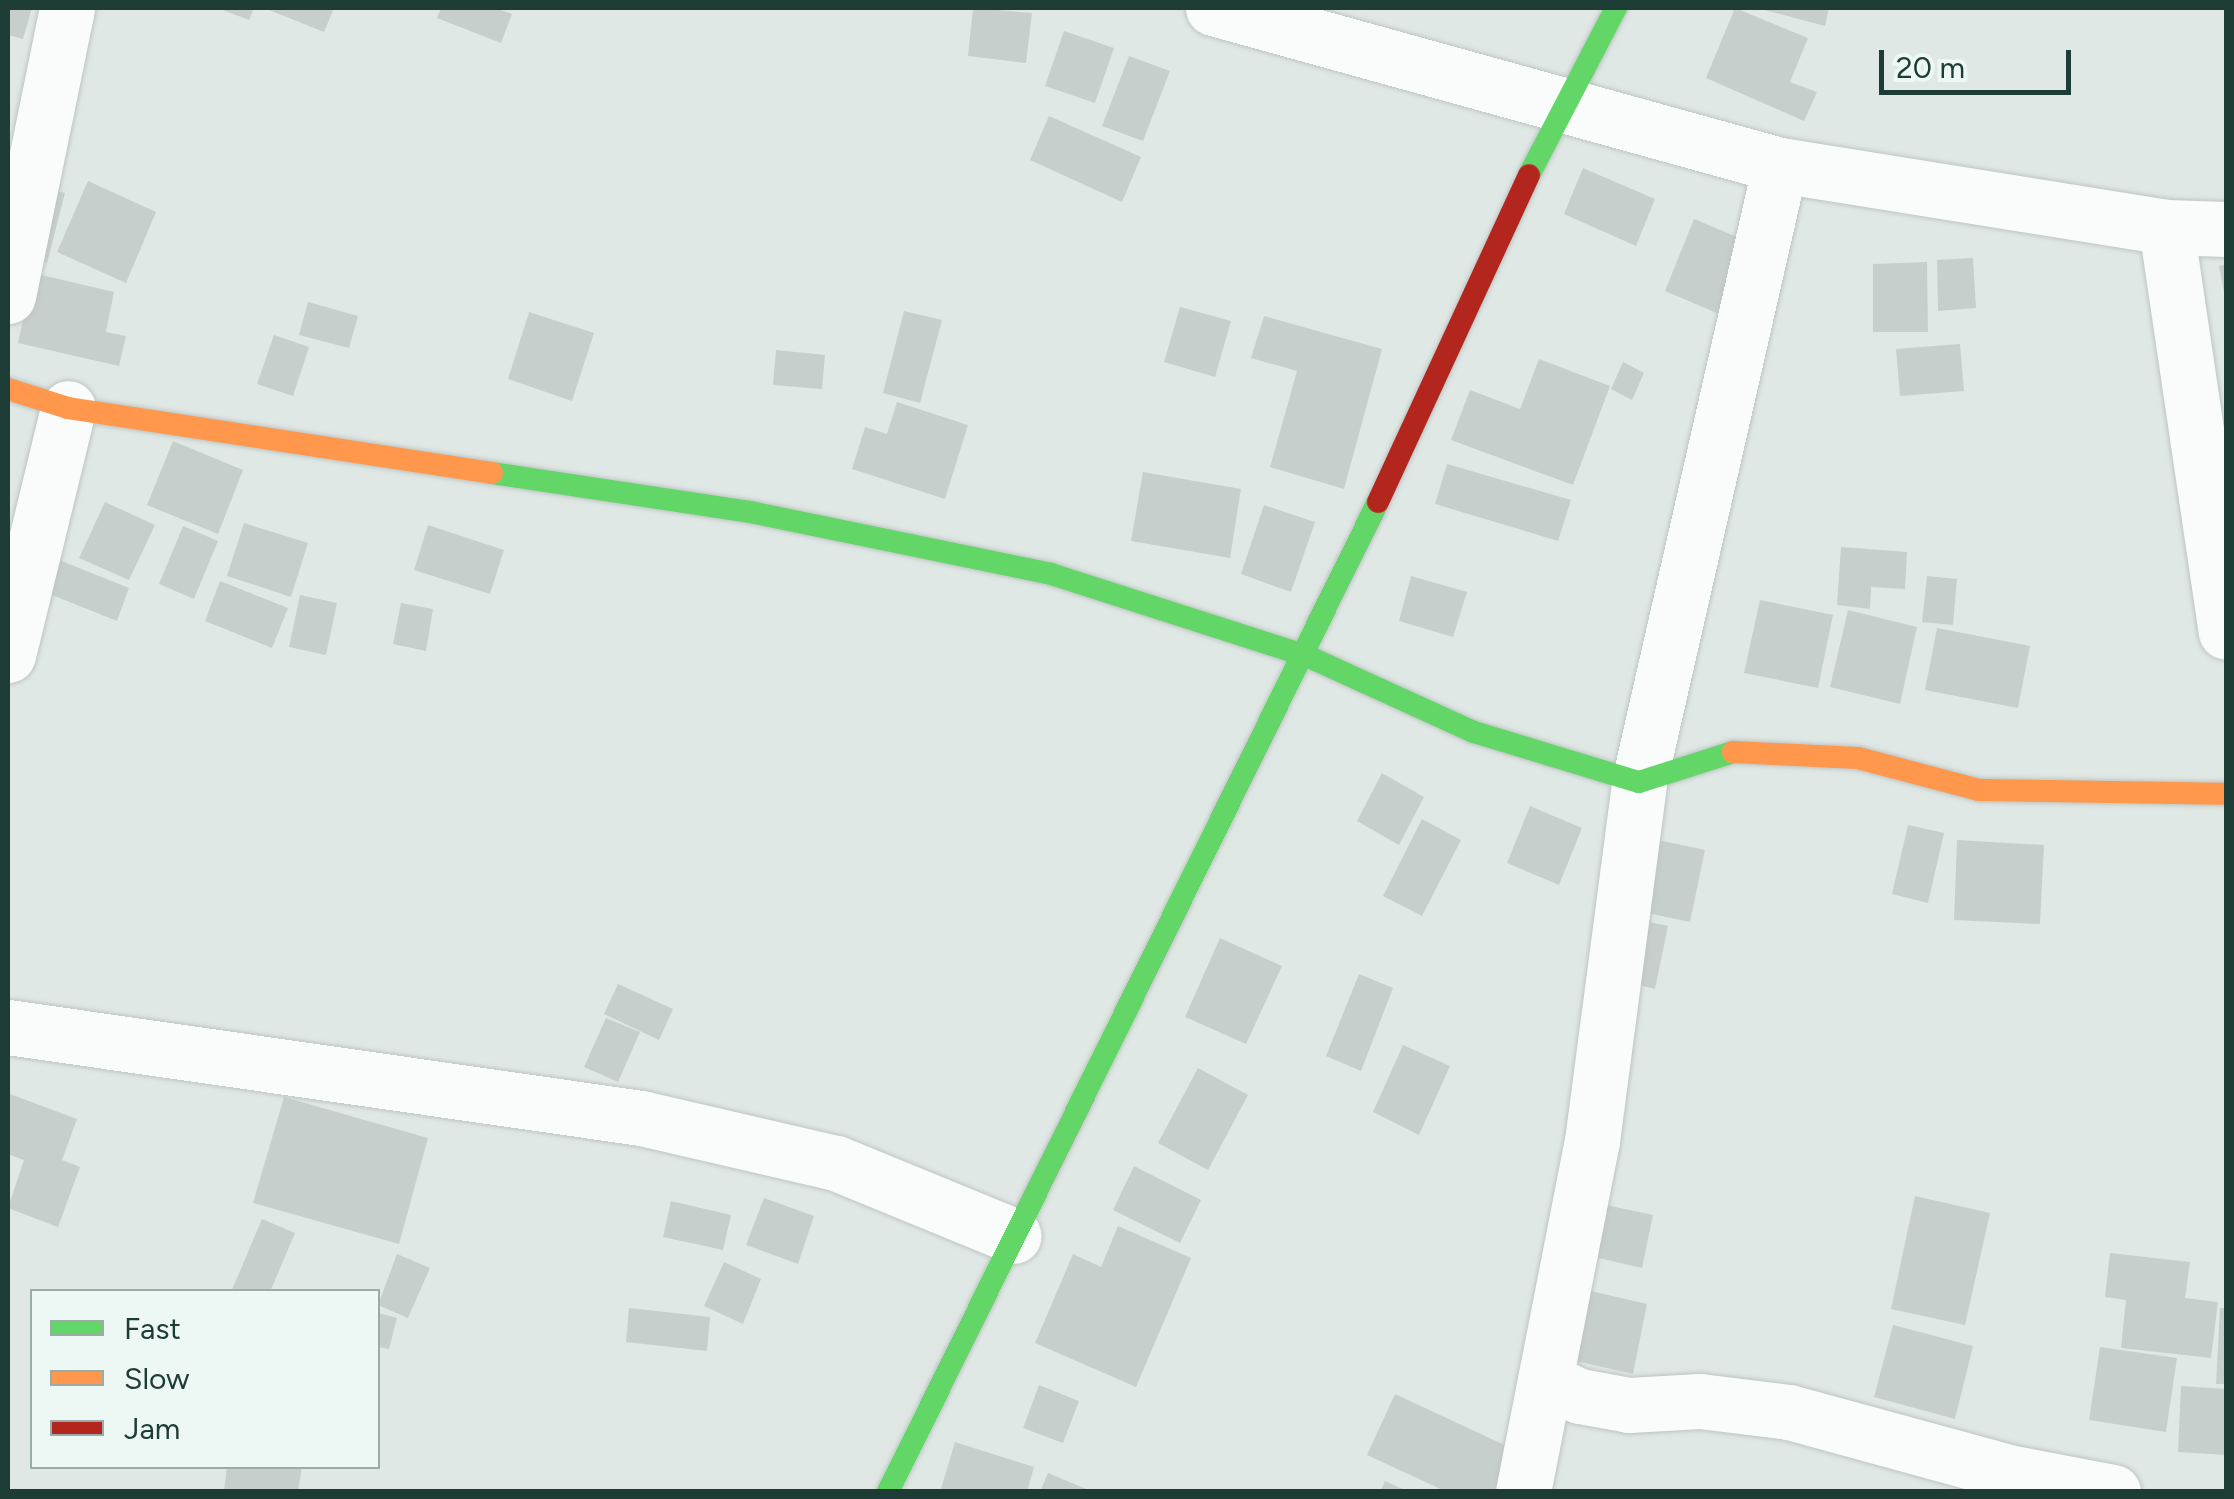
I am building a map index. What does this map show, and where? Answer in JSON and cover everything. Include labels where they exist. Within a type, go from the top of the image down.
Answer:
[{"type":"street","points":[[8,296],[67,8]]},
{"type":"street","points":[[1213,8],[1564,100],[1780,165],[2166,227],[2226,229]]},
{"type":"street","points":[[888,1492],[1307,656],[1564,100],[1616,8]]},
{"type":"street","points":[[1523,1492],[1592,1141],[1639,782],[1780,165]]},
{"type":"street","points":[[2166,227],[2226,632]]},
{"type":"street","points":[[8,390],[68,408],[769,516],[1051,574],[1307,656],[1474,732],[1639,782],[1732,752],[1858,758],[1979,790],[2226,794]]},
{"type":"street","points":[[8,655],[68,408]]},
{"type":"street","points":[[8,1028],[641,1118],[836,1164],[1014,1236]]},
{"type":"street","points":[[1545,1380],[1580,1396],[1629,1406],[1700,1401],[1788,1412],[2008,1472],[2112,1492]]},
{"type":"building","points":[[8,8],[32,8],[23,39],[8,35]]},
{"type":"building","points":[[217,8],[254,8],[249,20]]},
{"type":"building","points":[[264,8],[334,8],[324,32]]},
{"type":"building","points":[[441,8],[496,8],[512,14],[501,43],[437,18]]},
{"type":"building","points":[[973,8],[1032,13],[1026,63],[968,56]]},
{"type":"building","points":[[1735,8],[1808,38],[1790,82],[1817,92],[1804,121],[1706,78]]},
{"type":"building","points":[[1757,8],[1829,8],[1825,26]]},
{"type":"building","points":[[1064,31],[1114,48],[1095,103],[1045,86]]},
{"type":"building","points":[[1129,56],[1170,71],[1143,141],[1102,126]]},
{"type":"building","points":[[1049,116],[1141,157],[1122,202],[1030,160]]},
{"type":"building","points":[[1583,168],[1655,199],[1636,246],[1564,214]]},
{"type":"building","points":[[88,181],[156,212],[126,283],[57,252]]},
{"type":"building","points":[[37,186],[65,193],[47,263],[19,257]]},
{"type":"building","points":[[1694,219],[1754,244],[1724,316],[1665,291]]},
{"type":"building","points":[[1973,258],[1976,308],[1938,311],[1937,260]]},
{"type":"building","points":[[1927,262],[1928,332],[1873,332],[1873,264]]},
{"type":"building","points":[[2226,264],[2226,298],[2225,298],[2219,266]]},
{"type":"building","points":[[33,273],[114,292],[106,332],[126,336],[119,366],[18,343]]},
{"type":"building","points":[[308,302],[358,316],[349,348],[299,335]]},
{"type":"building","points":[[1180,307],[1231,321],[1215,377],[1164,362]]},
{"type":"building","points":[[904,311],[942,320],[920,403],[883,393]]},
{"type":"building","points":[[529,312],[594,333],[572,401],[508,379]]},
{"type":"building","points":[[1264,316],[1382,349],[1344,489],[1270,467],[1297,371],[1251,358]]},
{"type":"building","points":[[274,335],[309,347],[293,396],[257,384]]},
{"type":"building","points":[[1960,344],[1964,391],[1900,396],[1896,349]]},
{"type":"building","points":[[776,350],[825,355],[822,389],[773,385]]},
{"type":"building","points":[[1539,359],[1610,386],[1573,485],[1451,440],[1470,390],[1520,409]]},
{"type":"building","points":[[1623,362],[1644,373],[1632,400],[1611,389]]},
{"type":"building","points":[[897,402],[968,425],[945,499],[852,469],[865,427],[887,434]]},
{"type":"building","points":[[173,441],[243,470],[218,534],[147,505]]},
{"type":"building","points":[[1447,464],[1571,500],[1558,541],[1435,504]]},
{"type":"building","points":[[1143,472],[1241,489],[1230,558],[1131,541]]},
{"type":"building","points":[[105,502],[155,525],[129,580],[79,558]]},
{"type":"building","points":[[1264,505],[1315,522],[1291,592],[1241,574]]},
{"type":"building","points":[[244,523],[308,543],[291,597],[227,576]]},
{"type":"building","points":[[428,525],[504,550],[490,594],[414,570]]},
{"type":"building","points":[[183,526],[218,541],[194,599],[159,584]]},
{"type":"building","points":[[1841,547],[1907,552],[1905,589],[1871,587],[1870,609],[1837,605]]},
{"type":"building","points":[[59,560],[129,588],[117,621],[47,593]]},
{"type":"building","points":[[1411,576],[1467,592],[1453,637],[1399,621]]},
{"type":"building","points":[[1927,576],[1957,579],[1953,625],[1922,622]]},
{"type":"building","points":[[220,581],[288,608],[272,648],[205,621]]},
{"type":"building","points":[[300,595],[337,603],[326,655],[289,647]]},
{"type":"building","points":[[1760,600],[1833,615],[1818,688],[1744,673]]},
{"type":"building","points":[[401,603],[433,609],[426,651],[393,644]]},
{"type":"building","points":[[1848,610],[1917,627],[1900,704],[1830,687]]},
{"type":"building","points":[[1937,628],[2030,646],[2018,708],[1925,690]]},
{"type":"building","points":[[1382,773],[1424,797],[1399,845],[1357,821]]},
{"type":"building","points":[[1530,806],[1582,828],[1559,885],[1507,863]]},
{"type":"building","points":[[1422,819],[1461,840],[1422,916],[1383,896]]},
{"type":"building","points":[[1908,825],[1944,833],[1928,903],[1892,894]]},
{"type":"building","points":[[1644,837],[1705,850],[1690,922],[1629,909]]},
{"type":"building","points":[[1957,840],[2044,845],[2040,924],[1954,920]]},
{"type":"building","points":[[1635,919],[1668,926],[1655,989],[1621,981]]},
{"type":"building","points":[[1220,938],[1282,966],[1246,1044],[1185,1017]]},
{"type":"building","points":[[1359,974],[1393,988],[1361,1071],[1326,1056]]},
{"type":"building","points":[[618,984],[673,1009],[659,1040],[604,1014]]},
{"type":"building","points":[[606,1018],[640,1032],[618,1082],[584,1067]]},
{"type":"building","points":[[1403,1045],[1450,1066],[1419,1135],[1373,1112]]},
{"type":"building","points":[[1198,1068],[1248,1095],[1208,1170],[1158,1143]]},
{"type":"building","points":[[10,1094],[77,1119],[62,1160],[80,1167],[58,1227],[8,1208],[24,1160],[8,1154]]},
{"type":"building","points":[[284,1097],[428,1138],[399,1244],[253,1203]]},
{"type":"building","points":[[1134,1166],[1201,1200],[1180,1243],[1113,1210]]},
{"type":"building","points":[[1915,1196],[1990,1213],[1965,1325],[1891,1309]]},
{"type":"building","points":[[764,1198],[814,1216],[798,1264],[746,1245]]},
{"type":"building","points":[[671,1201],[731,1215],[723,1250],[663,1237]]},
{"type":"building","points":[[1592,1202],[1653,1215],[1642,1268],[1581,1254]]},
{"type":"building","points":[[262,1219],[295,1233],[271,1289],[232,1289]]},
{"type":"building","points":[[1118,1226],[1191,1258],[1136,1387],[1035,1343],[1073,1254],[1101,1267]]},
{"type":"building","points":[[2110,1253],[2190,1262],[2185,1298],[2218,1302],[2211,1358],[2121,1348],[2126,1300],[2105,1297]]},
{"type":"building","points":[[397,1254],[430,1268],[408,1318],[380,1306]]},
{"type":"building","points":[[724,1262],[761,1279],[743,1324],[704,1306]]},
{"type":"building","points":[[1578,1288],[1647,1304],[1633,1374],[1563,1358]]},
{"type":"building","points":[[629,1308],[710,1317],[707,1351],[626,1342]]},
{"type":"building","points":[[2220,1308],[2226,1308],[2226,1384],[2216,1384]]},
{"type":"building","points":[[380,1314],[397,1318],[389,1349],[380,1347]]},
{"type":"building","points":[[1893,1325],[1973,1346],[1955,1419],[1874,1397]]},
{"type":"building","points":[[2100,1347],[2177,1358],[2166,1432],[2089,1420]]},
{"type":"building","points":[[1039,1385],[1079,1401],[1063,1443],[1023,1428]]},
{"type":"building","points":[[2181,1386],[2226,1389],[2226,1455],[2178,1452]]},
{"type":"building","points":[[1395,1394],[1513,1449],[1493,1492],[1447,1492],[1367,1455]]},
{"type":"building","points":[[955,1442],[1034,1467],[1027,1492],[940,1492]]},
{"type":"building","points":[[227,1469],[302,1469],[298,1492],[224,1492]]},
{"type":"building","points":[[1048,1473],[1091,1491],[1091,1492],[1040,1492]]},
{"type":"building","points":[[1385,1481],[1409,1492],[1380,1492]]},
{"type":"traffic: fast","points":[[1529,175],[1616,8]]},
{"type":"traffic: fast","points":[[492,473],[750,512],[1051,574],[1307,656],[1474,732],[1639,782],[1733,752]]},
{"type":"traffic: fast","points":[[888,1492],[1378,502]]},
{"type":"traffic: slow","points":[[8,389],[68,408],[492,473]]},
{"type":"traffic: slow","points":[[1733,752],[1858,758],[1979,790],[2226,794]]},
{"type":"traffic: jam","points":[[1378,502],[1529,175]]}]
